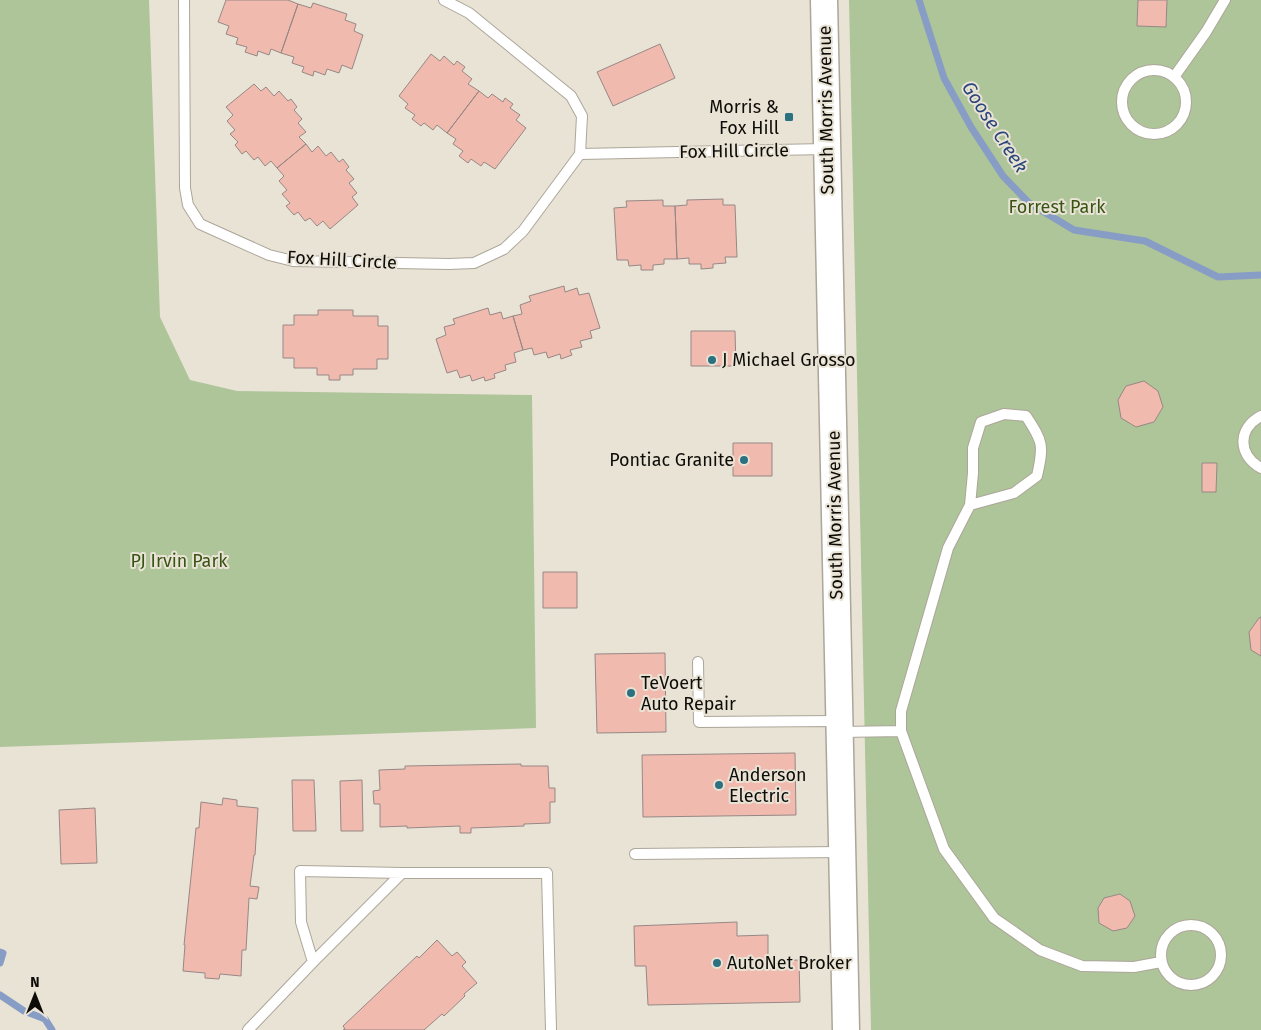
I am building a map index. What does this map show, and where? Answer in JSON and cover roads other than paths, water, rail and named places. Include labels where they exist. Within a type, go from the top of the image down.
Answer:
[{"type":"main road","name":"South Morris Avenue","points":[[824,0],[846,1030]]},
{"type":"lane","name":"Fox Hill Circle","points":[[184,0],[185,188],[188,206],[200,224],[269,254],[293,261],[474,263],[504,249],[523,231],[580,154],[827,149]]},
{"type":"lane","points":[[444,0],[469,13],[571,96],[582,116],[580,154]]},
{"type":"lane","points":[[1174,77],[1226,0]]},
{"type":"lane","points":[[1153,70],[1164,72],[1174,77],[1181,84],[1185,93],[1186,104],[1184,114],[1179,122],[1172,129],[1157,134],[1142,132],[1133,128],[1122,109],[1125,87],[1132,78],[1142,72],[1153,70]]},
{"type":"lane","points":[[970,506],[1014,493],[1037,476],[1041,455],[1040,438],[1026,416],[1004,414],[981,422],[973,448],[970,506],[948,548],[901,711],[902,731],[944,849],[994,918],[1040,950],[1082,966],[1134,967],[1161,962]]},
{"type":"lane","points":[[1261,416],[1247,428],[1243,446],[1246,455],[1252,463],[1261,468]]},
{"type":"lane","points":[[698,662],[699,722],[840,726],[902,731]]},
{"type":"lane","points":[[635,854],[842,852]]},
{"type":"lane","points":[[313,962],[301,922],[300,871],[547,873],[551,1030]]},
{"type":"lane","points":[[248,1030],[402,873]]},
{"type":"lane","points":[[1185,925],[1195,925],[1212,933],[1218,940],[1221,950],[1218,970],[1202,984],[1192,986],[1172,979],[1165,972],[1161,962],[1163,943],[1168,935],[1185,925]]},
{"type":"waterway","name":"Goose Creek","points":[[919,0],[944,78],[971,127],[1003,176],[1029,203],[1074,230],[1145,241],[1218,277],[1261,275]]},
{"type":"waterway","points":[[0,952],[3,953],[0,963]]},
{"type":"waterway","points":[[0,995],[24,1011],[45,1019],[52,1030]]},
{"type":"place","name":"Morris & Fox Hill","points":[[789,117]]},
{"type":"place","name":"J Michael Grosso","points":[[712,360]]},
{"type":"place","name":"Pontiac Granite","points":[[744,460]]},
{"type":"place","name":"TeVoert Auto Repair","points":[[631,693]]},
{"type":"place","name":"Anderson Electric","points":[[719,785]]},
{"type":"place","name":"AutoNet Broker","points":[[717,963]]},
{"type":"park label","name":"Forrest Park","points":[[1057,207]]},
{"type":"park label","name":"PJ Irvin Park","points":[[179,561]]}]
